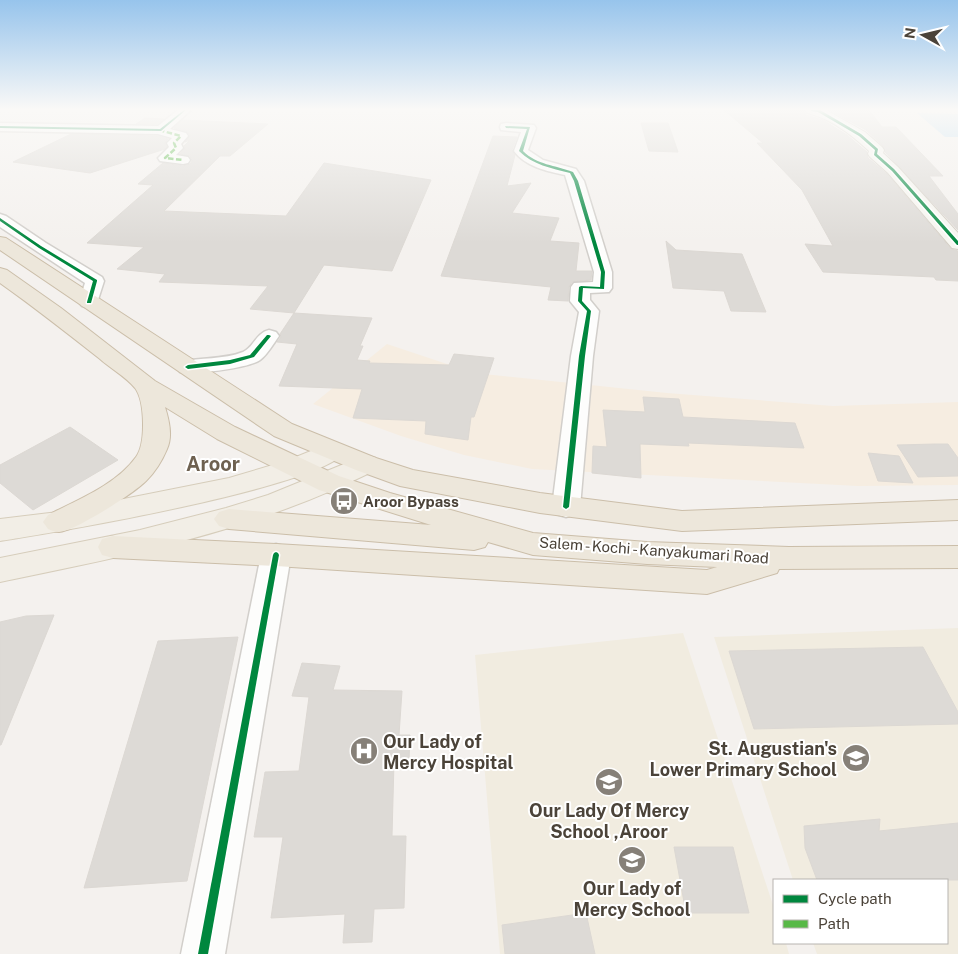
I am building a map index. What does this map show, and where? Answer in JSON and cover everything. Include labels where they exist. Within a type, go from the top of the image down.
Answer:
[{"type":"highway","name":"Salem - Kochi - Kanyakumari Road","points":[[0,242],[283,430],[366,464],[410,479],[566,507],[682,521],[958,510]]},
{"type":"highway","name":"Salem - Kochi - Kanyakumari Road","points":[[0,274],[54,312],[147,386],[226,433],[329,483],[533,544],[647,553],[789,558],[958,557]]},
{"type":"highway","points":[[58,522],[126,484],[145,465],[155,447],[157,431],[147,386]]},
{"type":"highway","points":[[229,519],[533,544]]},
{"type":"highway","points":[[113,548],[276,555],[707,582],[789,558]]},
{"type":"main road","points":[[0,530],[58,522],[230,487],[296,467],[333,450]]},
{"type":"main road","points":[[0,570],[113,548],[229,519],[329,483],[366,464]]},
{"type":"street","points":[[169,155],[165,158],[183,160]]},
{"type":"street","points":[[523,155],[546,166],[571,172],[603,272],[602,288],[581,287],[580,301],[589,311],[582,356],[566,507]]},
{"type":"street","points":[[875,155],[893,170],[958,244]]},
{"type":"street","points":[[0,219],[40,247],[95,280],[89,302]]},
{"type":"street","points":[[188,367],[230,362],[252,356],[268,336]]},
{"type":"street","points":[[203,954],[276,555]]},
{"type":"shaded area","points":[[387,344],[474,373],[667,393],[833,406],[958,402],[958,485],[858,486],[532,469],[464,455],[401,436],[313,404]]},
{"type":"shaded area","name":"St. Augustian's Lower Primary School","points":[[958,628],[958,954],[817,954],[813,944],[948,944],[948,879],[793,879],[714,637]]},
{"type":"shaded area","name":"Our Lady Of Mercy School ,Aroor","points":[[683,633],[773,905],[773,944],[786,944],[789,954],[500,954],[475,655]]},
{"type":"building","points":[[28,155],[148,155],[90,173],[13,162]]},
{"type":"building","points":[[183,155],[232,155],[220,156],[164,211],[286,216],[324,163],[431,180],[392,271],[324,265],[294,313],[250,309],[268,286],[159,282],[165,274],[117,269],[144,247],[87,243],[153,185],[138,184],[163,163],[183,166],[190,164],[192,161],[190,156]]},
{"type":"building","points":[[486,155],[515,155],[507,186],[531,183],[512,213],[559,218],[550,241],[579,243],[576,271],[592,271],[591,280],[572,282],[569,287],[568,301],[548,300],[551,287],[441,276]]},
{"type":"building","points":[[768,155],[867,155],[868,158],[887,174],[951,249],[958,251],[958,281],[936,280],[934,277],[823,272],[805,244],[833,246],[802,190]]},
{"type":"building","points":[[887,155],[922,155],[943,176],[929,176],[958,214],[958,230]]},
{"type":"building","points":[[666,241],[676,250],[742,254],[766,312],[731,311],[724,291],[673,288]]},
{"type":"building","points":[[294,313],[372,318],[360,346],[363,346],[357,360],[370,361],[369,363],[449,365],[454,354],[494,358],[474,417],[471,417],[468,440],[425,434],[426,421],[353,418],[362,389],[279,386],[297,344],[277,342]]},
{"type":"building","points":[[643,397],[679,399],[683,417],[795,423],[804,448],[688,443],[689,446],[640,444],[641,478],[592,473],[593,446],[607,447],[603,410],[645,412]]},
{"type":"building","points":[[70,427],[118,460],[33,510],[0,483],[0,465]]},
{"type":"building","points":[[948,444],[958,458],[958,476],[918,477],[897,445]]},
{"type":"building","points":[[868,453],[899,456],[913,483],[878,481]]},
{"type":"building","points":[[54,615],[0,745],[0,622],[26,616]]},
{"type":"building","points":[[238,637],[187,881],[84,888],[158,641]]},
{"type":"building","points":[[923,647],[958,712],[958,724],[754,729],[729,651]]},
{"type":"building","points":[[302,663],[340,666],[333,690],[402,691],[399,735],[410,735],[409,761],[394,762],[392,836],[406,836],[404,908],[374,909],[372,942],[343,943],[345,914],[271,918],[283,837],[254,837],[265,772],[299,771],[309,697],[292,696]]},
{"type":"building","points":[[880,819],[879,831],[958,823],[958,880],[817,879],[805,848],[804,826]]},
{"type":"building","points":[[674,847],[733,847],[749,913],[686,913]]},
{"type":"building","points":[[586,913],[595,954],[505,954],[502,925]]},
{"type":"marked path","points":[[169,155],[165,158],[183,160]]},
{"type":"cycle path","points":[[525,155],[531,160],[544,165],[571,172],[576,181],[603,272],[602,288],[581,287],[580,301],[589,311],[582,356],[566,507]]},
{"type":"cycle path","points":[[876,155],[893,170],[958,244]]},
{"type":"cycle path","points":[[0,219],[40,247],[95,281],[89,302]]},
{"type":"cycle path","points":[[188,367],[230,362],[252,356],[269,336]]},
{"type":"cycle path","points":[[203,954],[276,555]]},
{"type":"place","name":"Aroor Bypass","points":[[344,501]]},
{"type":"place","name":"Our Lady of Mercy Hospital","points":[[364,751]]},
{"type":"place","name":"St. Augustian's Lower Primary School","points":[[856,758]]},
{"type":"place","name":"Our Lady Of Mercy School ,Aroor","points":[[609,782]]},
{"type":"place","name":"Our Lady of Mercy School","points":[[632,860]]},
{"type":"district","name":"Aroor","points":[[213,464]]}]
